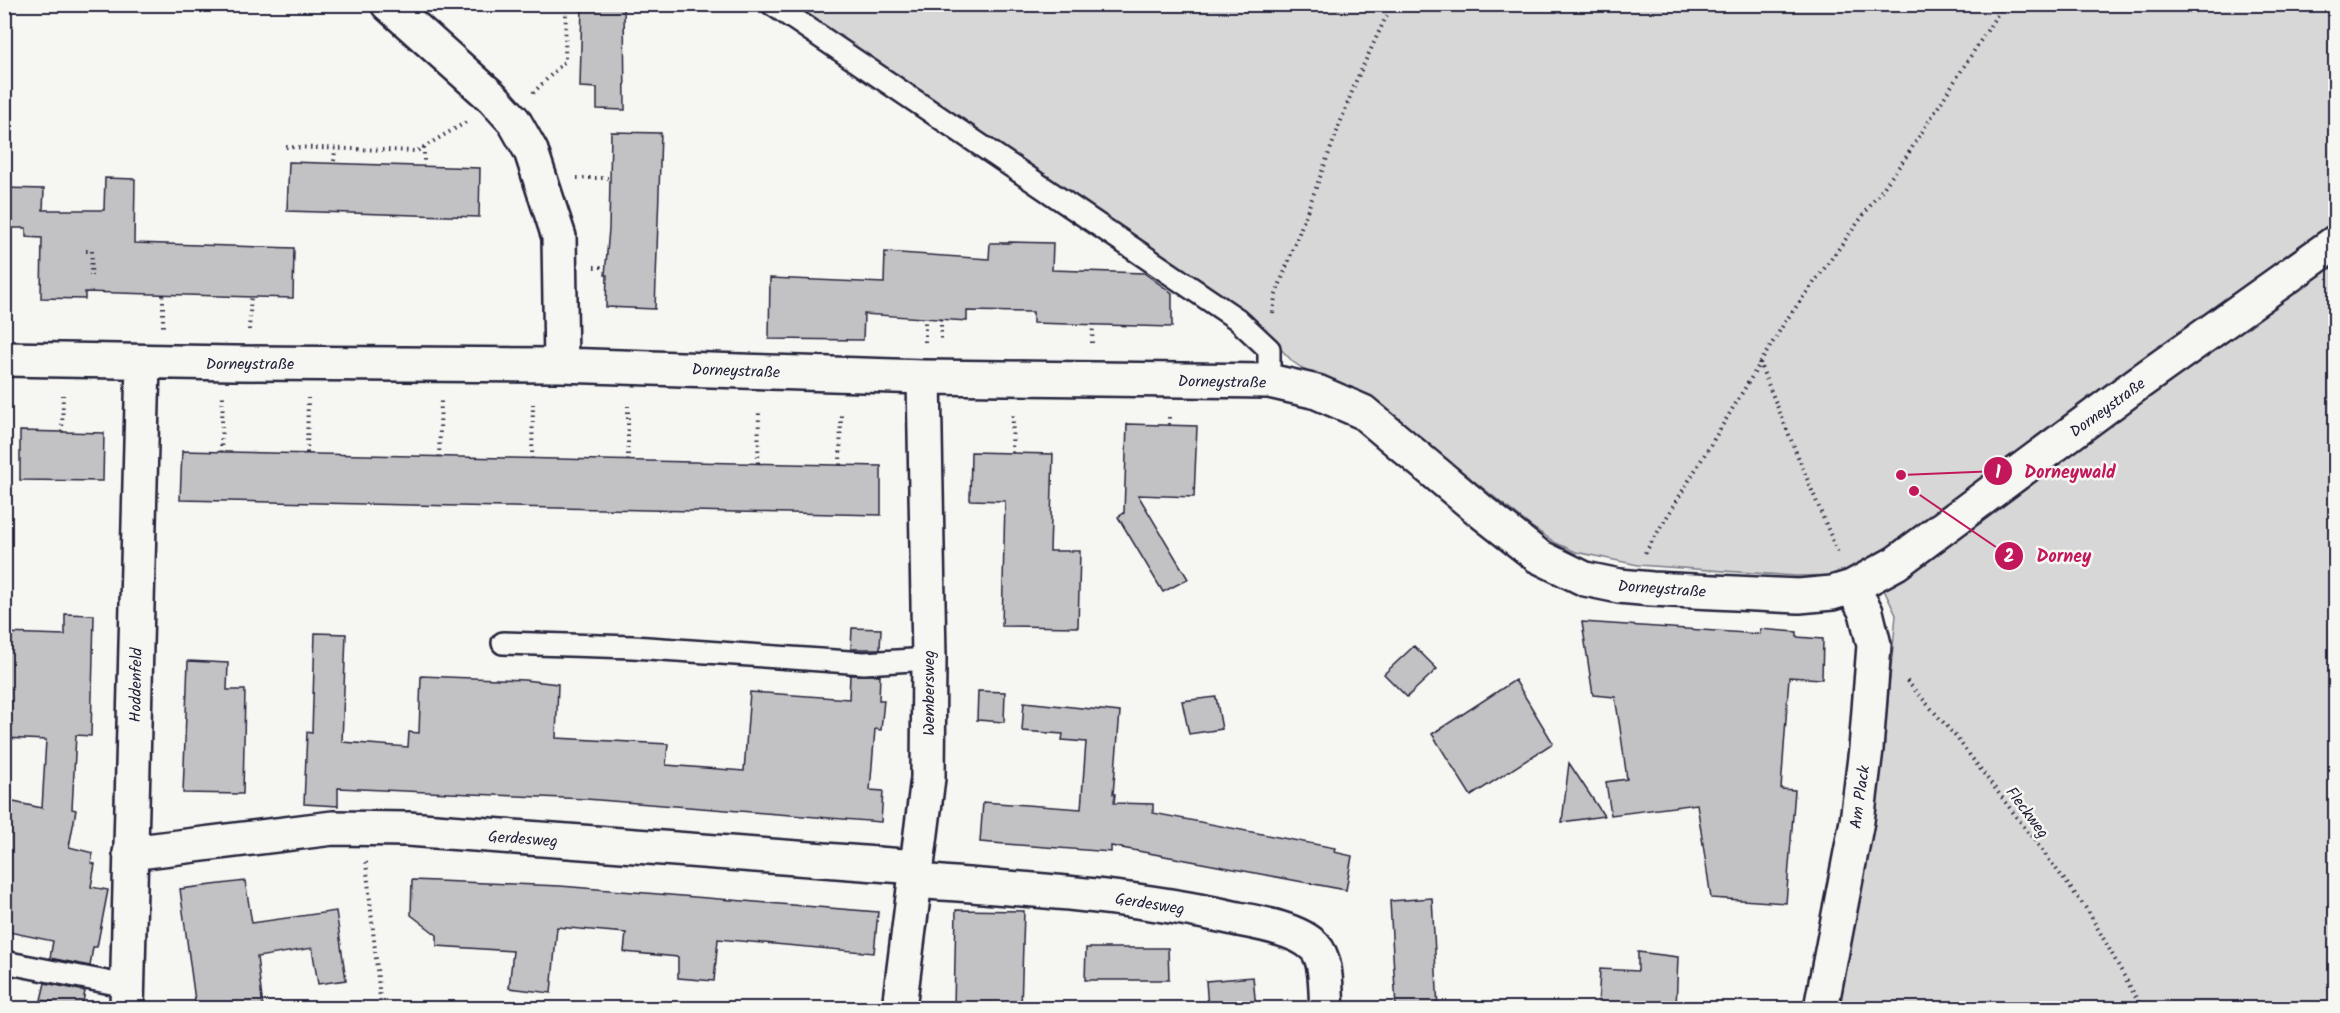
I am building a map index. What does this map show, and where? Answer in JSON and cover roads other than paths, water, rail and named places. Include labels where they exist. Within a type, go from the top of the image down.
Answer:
[{"type":"street","points":[[388,4],[493,98],[514,121],[531,151],[559,237],[561,364]]},
{"type":"street","name":"Dorneystraße","points":[[4,359],[561,364],[1269,365],[1317,392],[1363,412],[1538,556],[1585,579],[1628,586],[1799,596],[1832,593],[1852,587],[1896,563],[2137,384],[2336,242]]},
{"type":"street","name":"Hoddenfeld","points":[[127,997],[142,362]]},
{"type":"street","name":"Wembersweg","points":[[899,1008],[927,778],[929,659],[924,363]]},
{"type":"street","name":"Am Plack","points":[[1821,1008],[1857,821],[1866,749],[1874,645],[1866,612],[1852,587]]},
{"type":"street","name":"Gerdesweg","points":[[130,853],[333,828],[362,828],[408,830],[916,874],[1098,895],[1156,903],[1266,925],[1306,939],[1316,948],[1323,964],[1327,1008]]},
{"type":"lane","points":[[772,4],[1237,319],[1269,365]]},
{"type":"lane","points":[[503,643],[633,647],[864,663],[929,659]]},
{"type":"lane","points":[[4,962],[127,997]]},
{"type":"place","name":"Dorneywald","points":[[1901,475]]},
{"type":"place","name":"Dorney","points":[[1914,491]]}]
